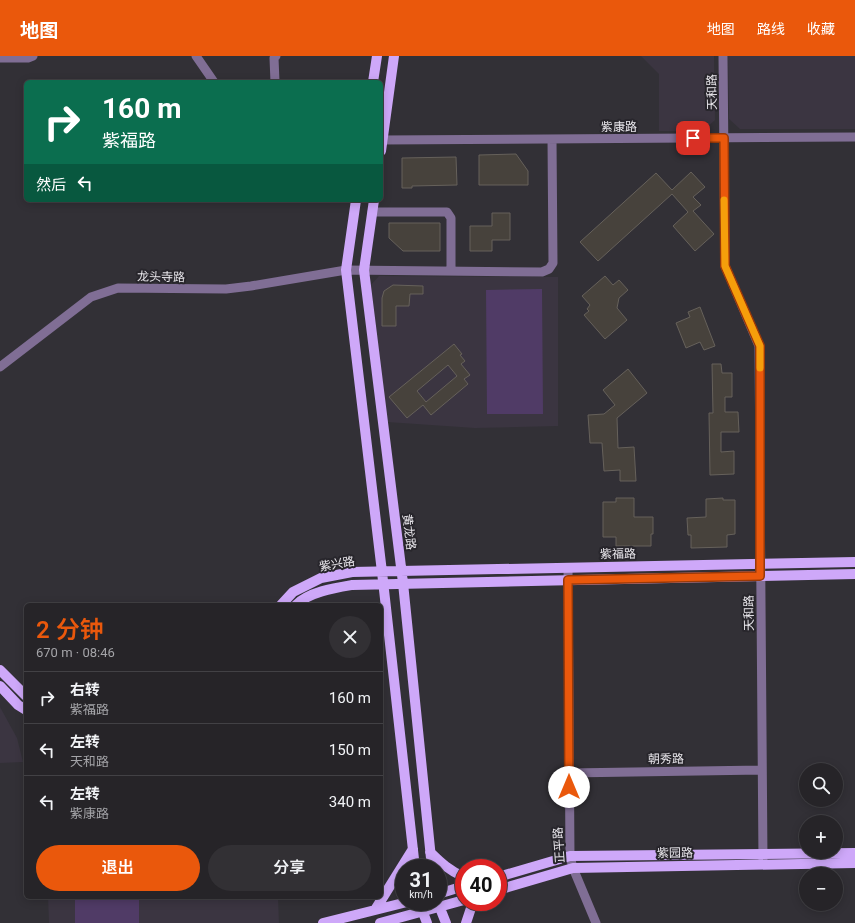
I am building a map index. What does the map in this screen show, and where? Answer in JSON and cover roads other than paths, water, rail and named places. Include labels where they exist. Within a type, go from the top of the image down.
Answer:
[{"type":"main road","points":[[373,80],[377,56]]},
{"type":"main road","points":[[383,138],[394,56]]},
{"type":"main road","points":[[356,202],[346,270],[414,859]]},
{"type":"main road","name":"黄龙路","points":[[374,202],[364,270],[405,604],[431,859]]},
{"type":"main road","name":"紫福路","points":[[382,572],[855,562]]},
{"type":"main road","name":"紫兴路","points":[[283,603],[293,592],[321,578],[352,572],[382,572]]},
{"type":"main road","name":"紫福路","points":[[383,584],[855,574]]},
{"type":"main road","points":[[405,604],[411,592],[424,583]]},
{"type":"main road","name":"紫兴路","points":[[298,603],[326,590],[352,585],[383,584]]},
{"type":"main road","points":[[0,670],[24,694]]},
{"type":"main road","points":[[0,686],[18,705],[24,709]]},
{"type":"main road","points":[[383,897],[413,849]]},
{"type":"main road","points":[[430,852],[441,863],[455,872]]},
{"type":"main road","name":"紫园路","points":[[507,887],[572,868],[855,853]]},
{"type":"main road","name":"紫园路","points":[[507,874],[570,856],[763,859],[855,863]]},
{"type":"main road","points":[[375,910],[382,899]]},
{"type":"main road","points":[[323,923],[395,905]]},
{"type":"main road","points":[[442,911],[446,923]]},
{"type":"main road","points":[[466,923],[470,911]]},
{"type":"main road","points":[[380,923],[422,912],[426,923]]},
{"type":"street","points":[[196,56],[213,80]]},
{"type":"street","points":[[275,80],[274,58],[276,56]]},
{"type":"street","name":"天和路","points":[[723,56],[725,266],[760,346],[760,576],[763,859]]},
{"type":"street","points":[[0,58],[30,57]]},
{"type":"street","name":"紫康路","points":[[383,146],[552,139],[855,137]]},
{"type":"street","name":"龙头寺路","points":[[0,367],[91,297],[118,288],[226,289],[346,270],[542,272],[549,269],[553,263],[552,139]]},
{"type":"street","points":[[372,212],[446,212],[451,218],[451,270]]},
{"type":"street","name":"正平路","points":[[568,568],[570,856],[572,868],[596,923]]},
{"type":"street","name":"朝秀路","points":[[569,773],[762,770]]}]
